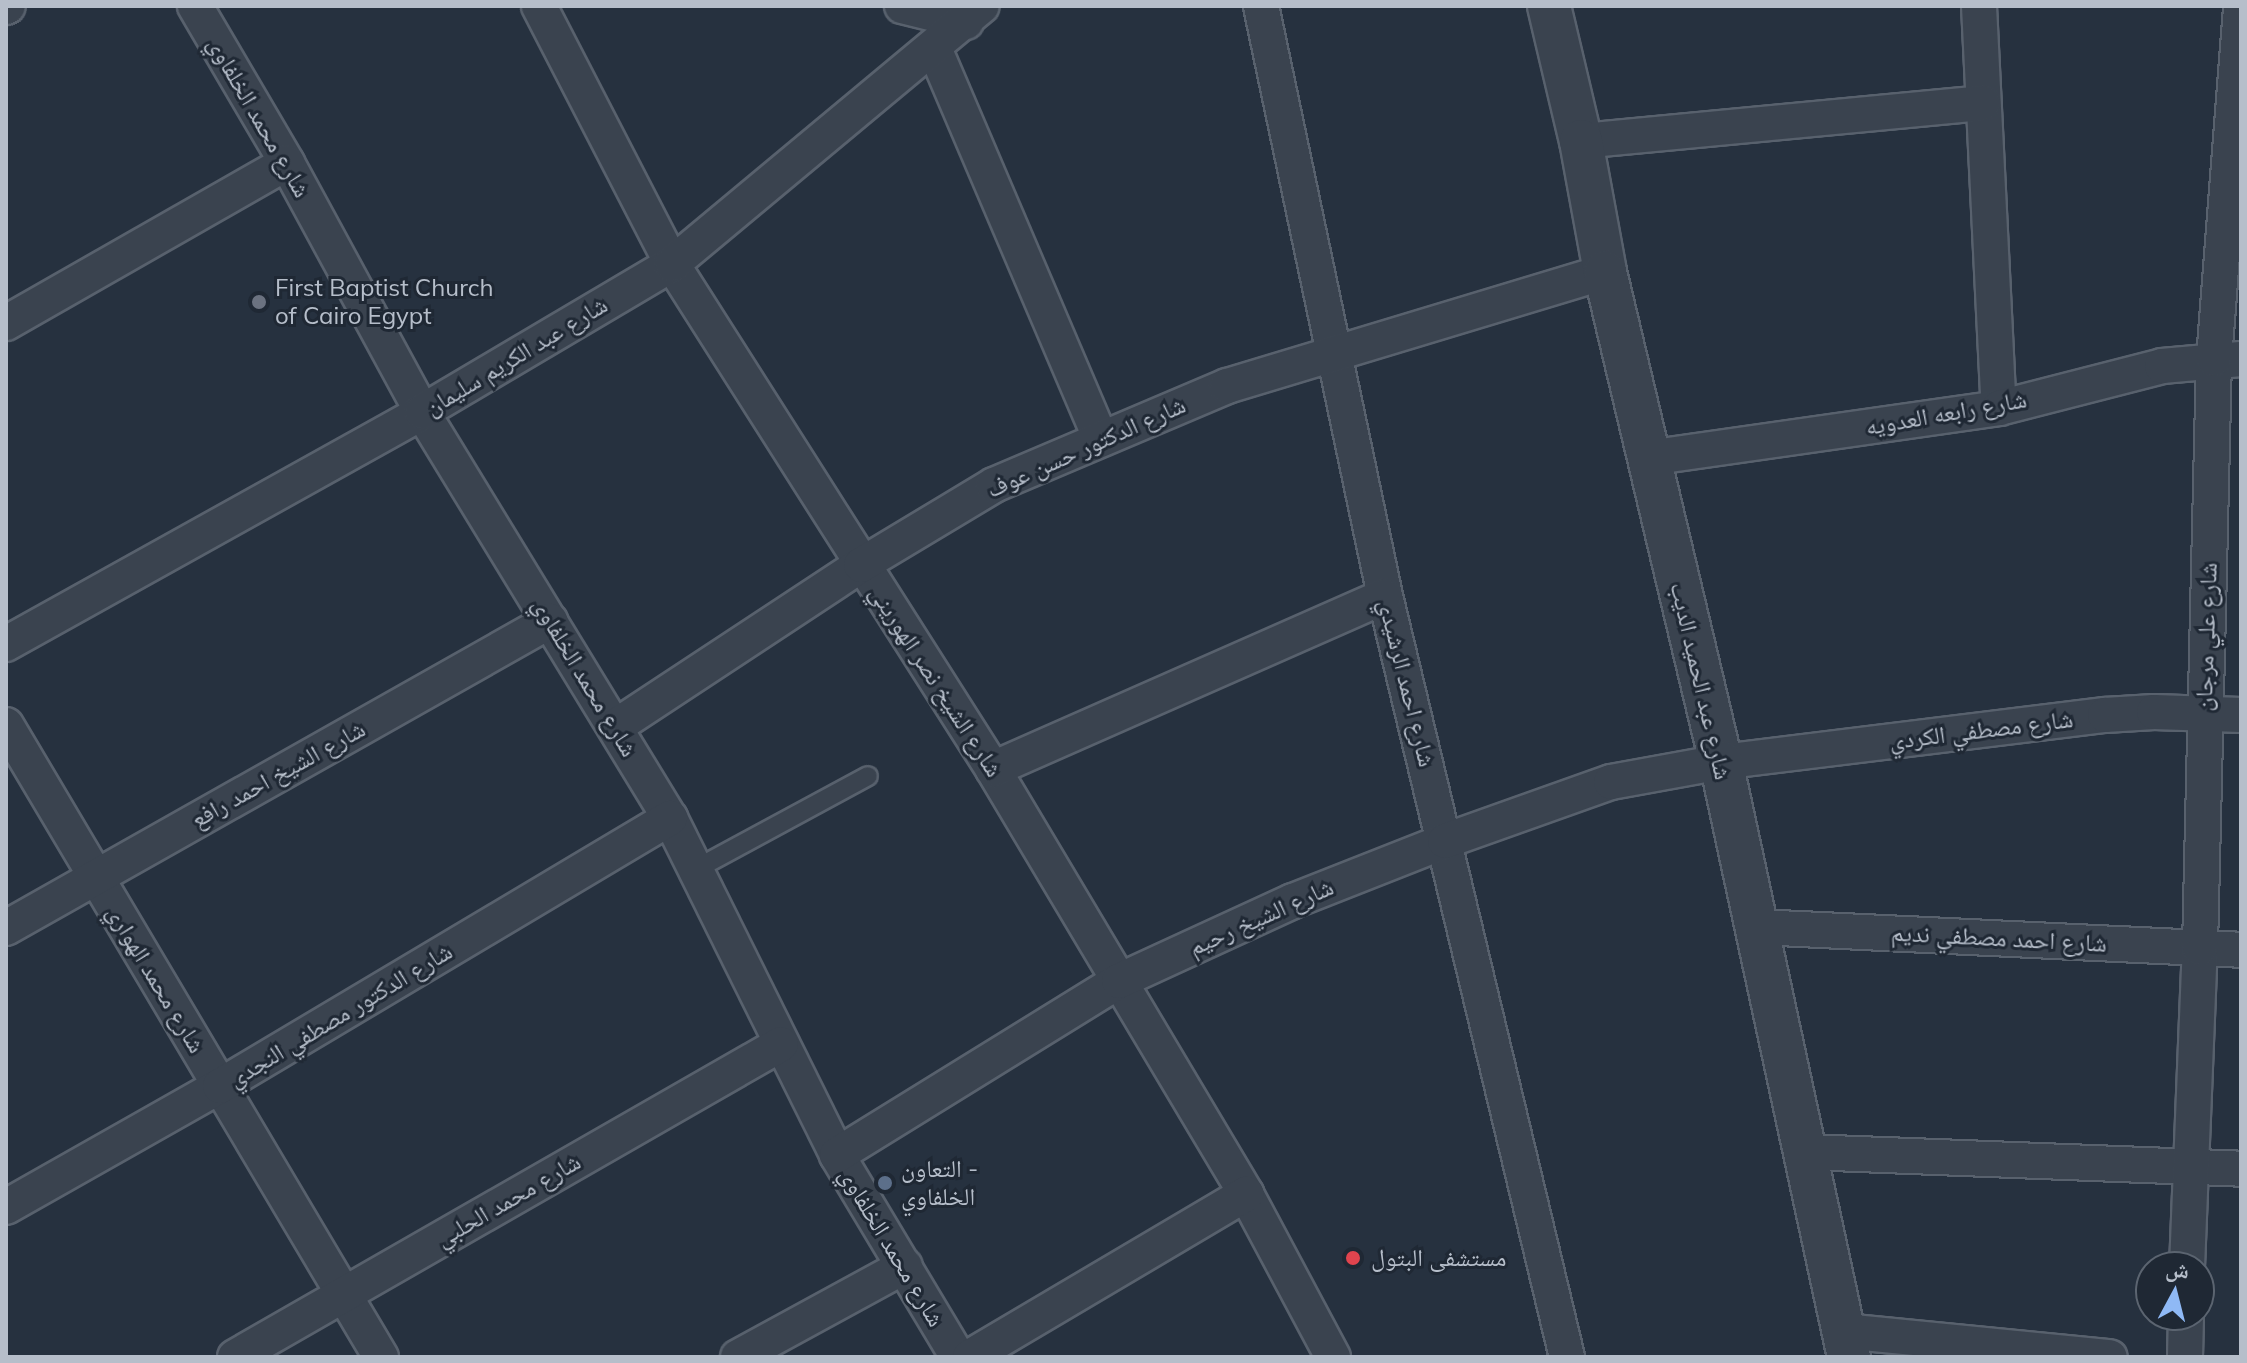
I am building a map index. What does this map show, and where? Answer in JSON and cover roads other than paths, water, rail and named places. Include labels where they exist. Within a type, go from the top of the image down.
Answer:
[{"type":"street","name":"شارع محمد الخلفاوي","points":[[195,6],[287,163],[422,412],[670,818],[698,868],[837,1155],[958,1357]]},
{"type":"street","name":"شارع الشيخ نصر الهوريني","points":[[539,6],[672,264],[993,769],[1246,1194],[1333,1357]]},
{"type":"street","points":[[902,6],[974,14]]},
{"type":"street","name":"شارع احمد الرشيدي","points":[[1261,6],[1385,596],[1567,1357]]},
{"type":"street","name":"شارع عبد الحميد الديب","points":[[1549,6],[1581,141],[1605,272],[1721,762],[1846,1344]]},
{"type":"street","points":[[1979,6],[1999,408]]},
{"type":"street","name":"شارع علي مرجان","points":[[2187,1251],[2200,948],[2203,712],[2228,359],[2241,9]]},
{"type":"street","name":"شارع عبد الكريم سليمان","points":[[6,644],[422,412],[672,264],[974,14]]},
{"type":"street","points":[[934,48],[1100,438]]},
{"type":"street","points":[[1581,141],[1983,103]]},
{"type":"street","points":[[6,323],[287,163]]},
{"type":"street","name":"شارع الدكتور حسن عوف","points":[[615,727],[861,565],[994,485],[1227,386],[1605,272]]},
{"type":"street","name":"شارع رابعه العدويه","points":[[1648,458],[1999,408],[2162,366],[2228,359]]},
{"type":"street","points":[[993,769],[1385,596]]},
{"type":"street","name":"شارع الشيخ احمد رافع","points":[[6,928],[550,621]]},
{"type":"street","name":"شارع مصطفي الكردي","points":[[1721,762],[2105,715],[2203,712],[2241,715]]},
{"type":"street","name":"شارع محمد الهواري","points":[[6,725],[381,1357]]},
{"type":"street","name":"شارع الشيخ رحيم","points":[[837,1155],[1119,981],[1293,901],[1445,841],[1611,782],[1721,762]]},
{"type":"street","name":"شارع الدكتور مصطفي النجدي","points":[[6,1207],[220,1086],[670,818]]},
{"type":"street","name":"شارع احمد مصطفي نديم","points":[[1757,927],[2241,950]]},
{"type":"street","name":"شارع محمد الحلبي","points":[[235,1357],[781,1044]]},
{"type":"street","points":[[1806,1152],[2241,1169]]},
{"type":"street","points":[[970,1357],[1246,1194]]},
{"type":"street","points":[[738,1357],[905,1266]]},
{"type":"street","points":[[2185,1357],[2186,1331]]},
{"type":"street","points":[[1846,1344],[2110,1357]]},
{"type":"lane","points":[[698,868],[868,776]]},
{"type":"place","name":"First Baptist Church of Cairo Egypt","points":[[259,302]]},
{"type":"place","name":"التعاون - الخلفاوي","points":[[885,1183]]},
{"type":"place","name":"مستشفى البتول","points":[[1353,1258]]}]
